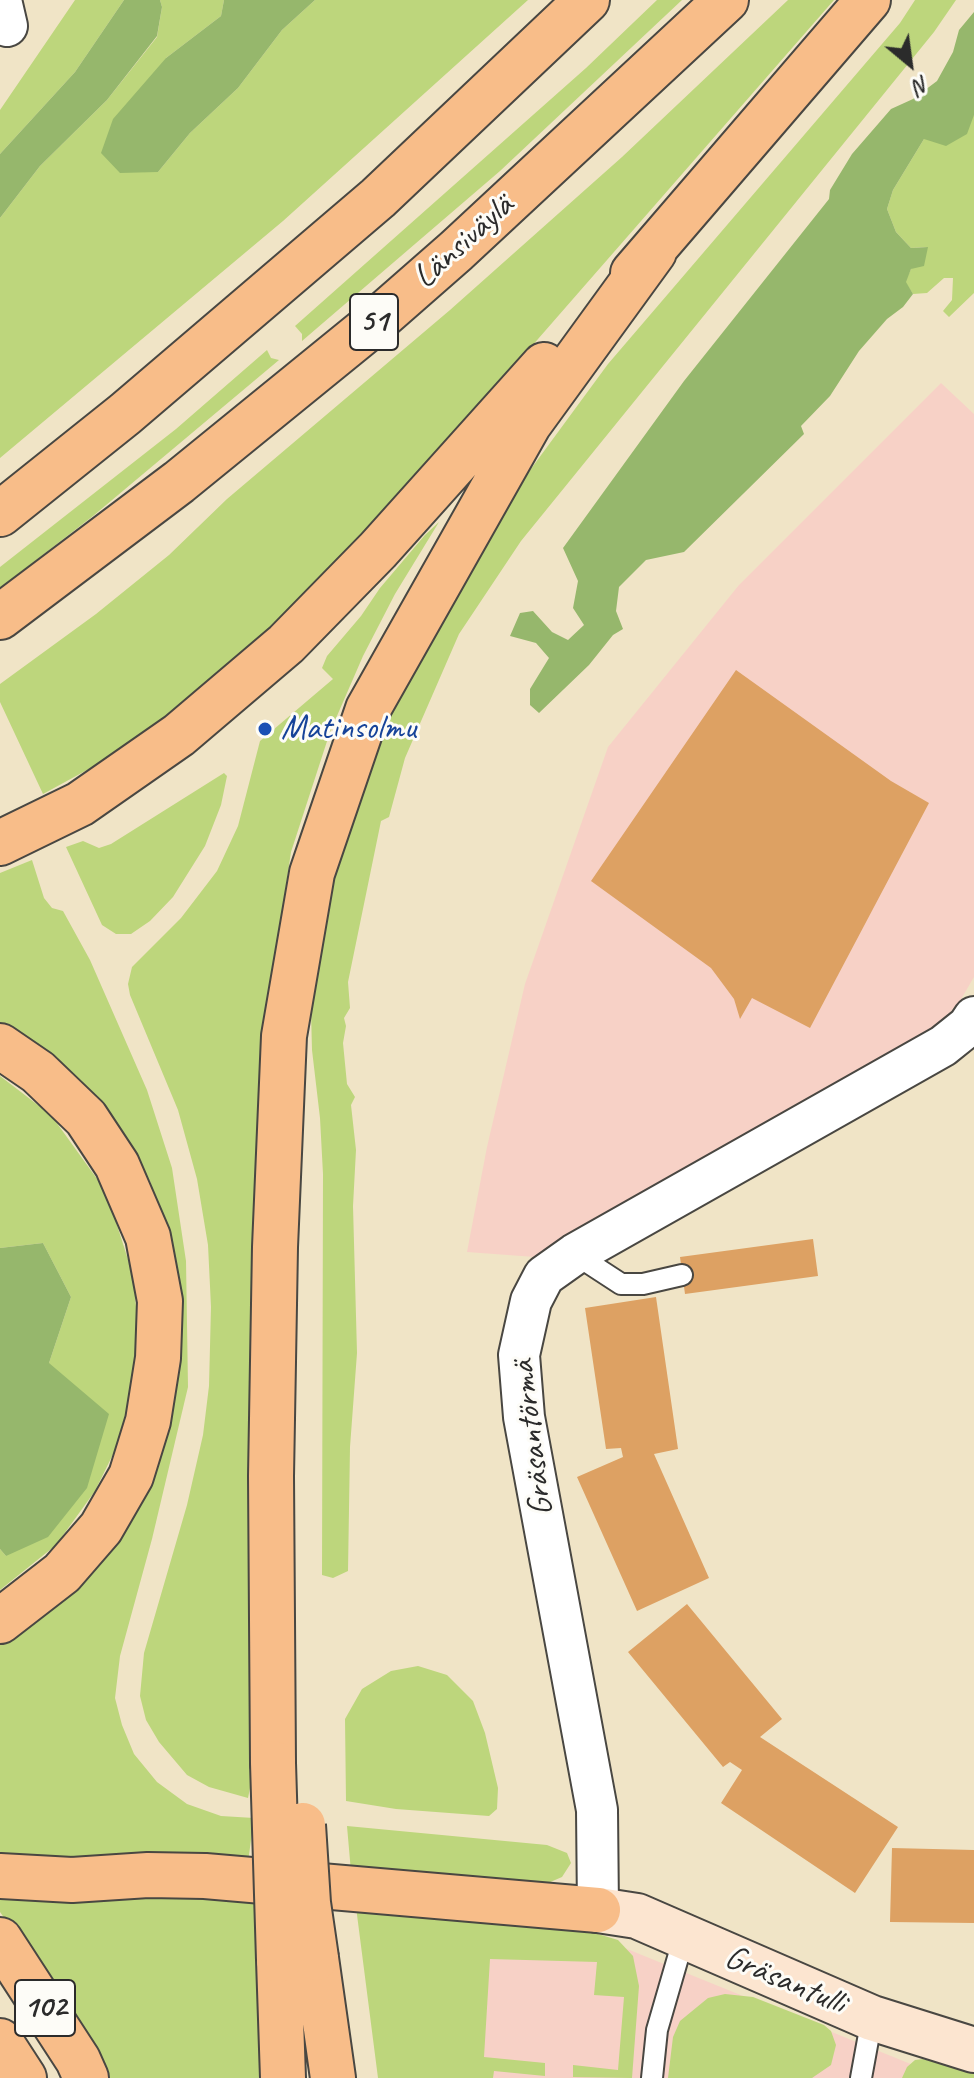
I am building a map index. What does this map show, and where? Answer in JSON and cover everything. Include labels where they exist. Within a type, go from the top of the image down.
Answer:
[{"type":"highway","points":[[0,514],[125,414],[378,198],[587,0]]},
{"type":"highway","name":"Länsiväylä","points":[[0,617],[179,482],[367,329],[456,251],[726,0]]},
{"type":"highway","points":[[0,843],[80,804],[179,735],[286,644],[378,550],[512,398],[654,252],[868,0]]},
{"type":"highway","points":[[283,2078],[297,1959],[284,1763],[272,1680],[271,1476],[275,1247],[284,1036],[312,873],[368,709],[529,424],[654,252]]},
{"type":"highway","points":[[0,1046],[38,1072],[86,1118],[117,1165],[148,1237],[160,1301],[158,1358],[148,1421],[131,1476],[101,1528],[62,1573],[0,1621]]},
{"type":"highway","points":[[0,1876],[72,1880],[148,1875],[205,1876],[598,1910]]},
{"type":"highway","name":"102","points":[[0,1940],[78,2060],[86,2078]]},
{"type":"highway","points":[[297,1959],[333,2078]]},
{"type":"highway","name":"102","points":[[0,2041],[24,2078]]},
{"type":"street","name":"Gräsantörmä","points":[[598,1910],[597,1810],[524,1417],[519,1355],[531,1301],[544,1276],[575,1254],[943,1046],[968,1026],[974,1017]]},
{"type":"street","name":"Gräsantulli","points":[[598,1910],[637,1916],[872,2018],[974,2050]]},
{"type":"lane","points":[[575,1254],[621,1284],[643,1284],[682,1275]]},
{"type":"lane","points":[[652,2078],[657,2030],[684,1937]]},
{"type":"lane","points":[[861,2078],[872,2018]]},
{"type":"shaded area","points":[[941,383],[974,414],[974,977],[960,1001],[937,1027],[608,1212],[535,1257],[467,1252],[487,1147],[525,984],[608,747],[739,585]]},
{"type":"shaded area","points":[[390,1917],[595,1936],[923,2069],[974,2078],[413,2078]]},
{"type":"green space","points":[[75,0],[124,0],[75,72],[0,154],[0,110]]},
{"type":"green space","points":[[124,0],[160,0],[162,7],[157,36],[107,100],[40,166],[0,218],[0,154],[75,72]]},
{"type":"green space","points":[[160,0],[224,0],[221,16],[166,58],[158,172],[190,133],[238,88],[282,30],[315,0],[528,0],[283,221],[0,458],[0,218],[40,166],[107,100],[157,37],[162,7]]},
{"type":"green space","points":[[224,0],[315,0],[282,30],[238,88],[190,133],[158,172],[120,173],[101,153],[113,119],[166,58],[221,16]]},
{"type":"green space","points":[[657,0],[682,0],[500,171],[302,341],[302,334],[295,326],[586,68]]},
{"type":"green space","points":[[788,0],[834,0],[380,520],[264,636],[182,705],[98,764],[43,794],[0,702],[0,684],[96,614],[169,555],[227,499],[450,310],[622,157]]},
{"type":"green space","points":[[915,0],[956,0],[934,32],[521,541],[459,634],[405,758],[389,817],[381,821],[348,982],[350,1008],[344,1018],[347,1084],[355,1097],[351,1105],[356,1150],[353,1206],[357,1353],[350,1447],[348,1571],[333,1578],[322,1575],[323,1174],[311,1012],[326,897],[385,717],[469,560],[608,364],[900,23]]},
{"type":"green space","points":[[974,12],[974,115],[967,134],[946,146],[924,139],[893,190],[887,209],[896,232],[911,248],[928,247],[924,266],[911,269],[906,282],[913,294],[859,351],[830,396],[801,426],[804,434],[684,552],[646,560],[619,587],[616,611],[623,629],[613,635],[589,665],[539,713],[530,705],[530,689],[549,658],[536,643],[510,636],[520,613],[533,611],[552,632],[568,640],[584,625],[573,608],[578,581],[563,548],[684,381],[829,199],[830,190],[852,154],[891,109],[913,99],[937,81],[953,52],[959,30]]},
{"type":"green space","points":[[974,115],[974,293],[949,317],[943,311],[952,300],[953,278],[944,278],[927,293],[913,294],[905,282],[927,247],[911,248],[896,232],[887,209],[893,190],[924,139]]},
{"type":"green space","points":[[267,350],[271,358],[279,360],[93,516],[0,588],[0,567],[176,429]]},
{"type":"green space","points":[[439,522],[395,594],[363,656],[330,732],[291,852],[267,1013],[255,1763],[248,1798],[209,1787],[187,1775],[159,1742],[146,1720],[140,1696],[144,1653],[187,1505],[203,1435],[209,1386],[211,1307],[208,1245],[197,1179],[178,1110],[128,984],[132,967],[181,918],[217,871],[238,826],[260,741],[333,679],[322,668],[327,656],[380,588]]},
{"type":"green space","points":[[224,773],[227,776],[221,805],[205,846],[173,897],[150,921],[131,934],[116,934],[102,925],[66,847],[83,841],[99,848],[111,844]]},
{"type":"green space","points":[[32,860],[44,898],[52,908],[63,911],[90,960],[147,1090],[172,1168],[186,1261],[188,1387],[120,1656],[115,1698],[134,1754],[157,1782],[187,1804],[221,1816],[254,1818],[248,1862],[48,1865],[0,1855],[0,1641],[97,1563],[169,1242],[150,1181],[121,1133],[29,1043],[0,1023],[0,873]]},
{"type":"green space","points":[[0,1076],[51,1115],[100,1183],[133,1275],[138,1327],[130,1397],[120,1440],[95,1491],[56,1545],[0,1590],[0,1549],[6,1556],[49,1363],[71,1297],[43,1243],[0,1248]]},
{"type":"green space","points":[[43,1243],[71,1297],[49,1363],[109,1414],[87,1488],[48,1537],[6,1556],[0,1549],[0,1248]]},
{"type":"green space","points":[[418,1666],[447,1675],[473,1701],[485,1733],[498,1788],[497,1809],[489,1816],[396,1809],[346,1801],[345,1719],[362,1689],[391,1671]]},
{"type":"green space","points":[[347,1826],[547,1845],[567,1853],[571,1863],[562,1877],[541,1886],[351,1872]]},
{"type":"green space","points":[[0,1892],[190,1895],[258,1901],[264,2078],[107,2078],[54,1988],[0,1912]]},
{"type":"green space","points":[[356,1907],[571,1926],[618,1940],[633,1956],[639,1986],[632,2078],[573,2077],[573,2065],[618,2070],[624,1997],[594,1995],[597,1962],[490,1959],[484,2057],[545,2063],[545,2076],[494,2071],[493,2078],[378,2078]]},
{"type":"green space","points":[[725,1994],[753,1997],[824,2025],[831,2031],[836,2045],[831,2065],[812,2078],[668,2078],[673,2037],[680,2021],[708,1998]]},
{"type":"green space","points":[[923,2059],[974,2072],[974,2078],[902,2078],[907,2067],[915,2060]]},
{"type":"building","points":[[736,670],[891,781],[929,803],[810,1028],[752,998],[740,1019],[734,999],[711,968],[591,881]]},
{"type":"building","points":[[813,1239],[818,1276],[685,1294],[680,1257]]},
{"type":"building","points":[[656,1297],[678,1449],[654,1454],[709,1578],[637,1611],[577,1477],[623,1457],[621,1448],[606,1449],[585,1308]]},
{"type":"building","points":[[687,1604],[782,1719],[760,1737],[898,1827],[855,1893],[721,1803],[742,1770],[730,1762],[723,1767],[628,1652]]},
{"type":"building","points":[[892,1848],[974,1850],[974,1923],[890,1922]]},
{"type":"place","name":"Matinsolmu","points":[[265,729]]}]
